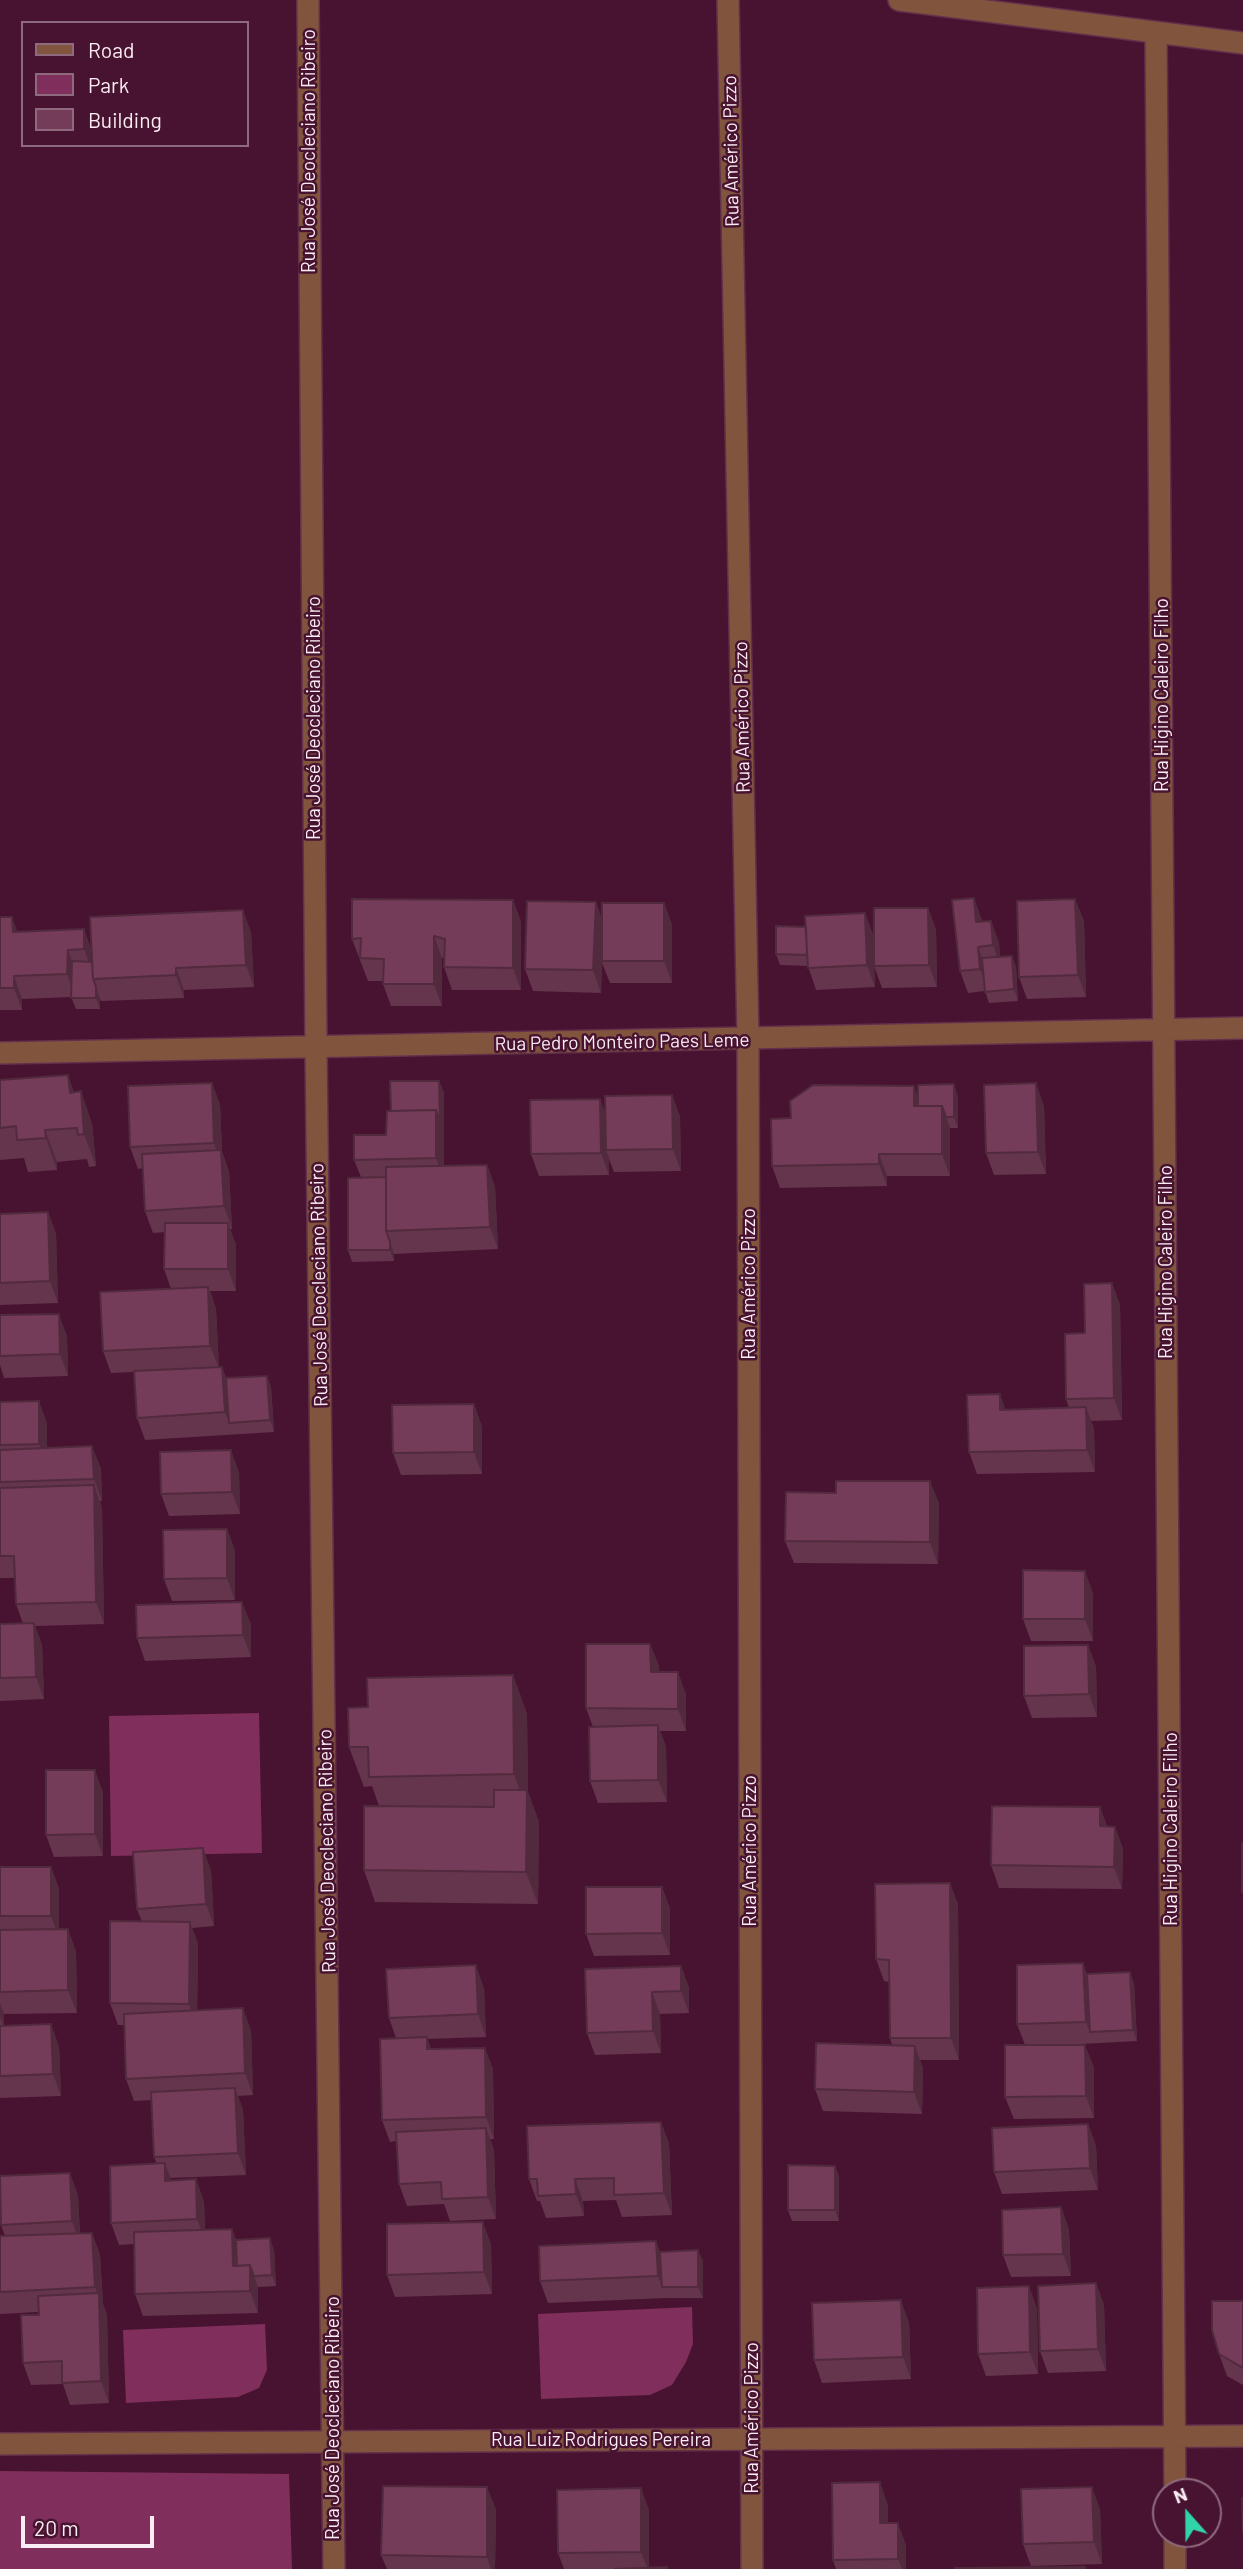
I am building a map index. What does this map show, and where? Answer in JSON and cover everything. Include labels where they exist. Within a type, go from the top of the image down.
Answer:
[{"type":"street","name":"Rua José Deocleciano Ribeiro","points":[[308,0],[316,1047],[334,2569]]},
{"type":"street","name":"Rua Américo Pizzo","points":[[728,0],[748,1039],[752,2569]]},
{"type":"street","points":[[900,0],[1243,43]]},
{"type":"street","name":"Rua Higino Caleiro Filho","points":[[1156,33],[1175,2478]]},
{"type":"street","name":"Rua Pedro Monteiro Paes Leme","points":[[0,1053],[1243,1028]]},
{"type":"street","name":"Rua Luiz Rodrigues Pereira","points":[[0,2444],[1243,2436]]},
{"type":"street","points":[[1175,2548],[1175,2569]]},
{"type":"green space","points":[[259,1713],[262,1853],[111,1856],[109,1716]]},
{"type":"green space","points":[[692,2307],[693,2344],[672,2385],[650,2395],[541,2399],[538,2314]]},
{"type":"green space","points":[[265,2324],[267,2370],[259,2388],[238,2397],[126,2403],[123,2330]]},
{"type":"green space","points":[[0,2471],[289,2474],[292,2569],[0,2569]]},
{"type":"building","points":[[974,898],[976,922],[991,921],[993,945],[978,947],[980,969],[960,971],[952,900]]},
{"type":"building","points":[[352,899],[513,900],[513,968],[444,967],[445,939],[434,936],[434,984],[383,984],[384,959],[360,958],[361,938],[352,939]]},
{"type":"building","points":[[1075,899],[1078,975],[1019,977],[1017,901]]},
{"type":"building","points":[[527,901],[596,902],[593,970],[525,969]]},
{"type":"building","points":[[602,903],[664,903],[664,961],[602,961]]},
{"type":"building","points":[[874,908],[928,908],[929,965],[874,966]]},
{"type":"building","points":[[243,910],[246,965],[176,968],[176,975],[93,979],[90,917]]},
{"type":"building","points":[[865,913],[867,965],[808,968],[805,916]]},
{"type":"building","points":[[0,917],[12,917],[13,932],[84,929],[84,949],[68,950],[67,974],[14,976],[14,988],[0,988]]},
{"type":"building","points":[[776,926],[806,927],[807,955],[776,954]]},
{"type":"building","points":[[1012,956],[1014,989],[985,992],[982,958]]},
{"type":"building","points":[[72,961],[92,962],[96,998],[71,998]]},
{"type":"building","points":[[68,1075],[70,1093],[81,1091],[84,1134],[78,1135],[77,1128],[45,1130],[46,1138],[17,1140],[16,1126],[0,1128],[0,1080]]},
{"type":"building","points":[[390,1081],[439,1081],[440,1121],[436,1110],[391,1111]]},
{"type":"building","points":[[212,1083],[214,1143],[130,1147],[128,1086]]},
{"type":"building","points":[[1036,1083],[1038,1152],[986,1153],[984,1085]]},
{"type":"building","points":[[954,1084],[954,1117],[946,1117],[942,1106],[918,1106],[918,1085]]},
{"type":"building","points":[[813,1085],[914,1086],[914,1106],[942,1106],[942,1154],[879,1154],[879,1164],[772,1166],[771,1119],[791,1118],[790,1101]]},
{"type":"building","points":[[672,1095],[673,1149],[606,1150],[605,1096]]},
{"type":"building","points":[[600,1099],[601,1153],[531,1154],[530,1100]]},
{"type":"building","points":[[436,1110],[436,1158],[354,1160],[354,1135],[386,1135],[387,1111]]},
{"type":"building","points":[[221,1150],[224,1206],[145,1211],[142,1154]]},
{"type":"building","points":[[487,1165],[490,1227],[386,1231],[386,1167]]},
{"type":"building","points":[[386,1177],[386,1231],[390,1250],[348,1250],[348,1178]]},
{"type":"building","points":[[48,1212],[50,1281],[0,1283],[0,1214]]},
{"type":"building","points":[[165,1223],[228,1223],[228,1269],[164,1269]]},
{"type":"building","points":[[1112,1283],[1114,1398],[1066,1399],[1065,1334],[1085,1333],[1084,1284]]},
{"type":"building","points":[[208,1287],[210,1346],[103,1351],[100,1292]]},
{"type":"building","points":[[59,1314],[60,1354],[0,1356],[0,1315]]},
{"type":"building","points":[[222,1367],[225,1412],[137,1418],[134,1371]]},
{"type":"building","points":[[267,1376],[270,1420],[229,1423],[226,1378]]},
{"type":"building","points":[[1000,1394],[1000,1410],[1086,1407],[1087,1450],[969,1452],[967,1395]]},
{"type":"building","points":[[39,1401],[39,1444],[0,1445],[0,1402]]},
{"type":"building","points":[[474,1404],[474,1452],[393,1453],[392,1405]]},
{"type":"building","points":[[92,1446],[94,1479],[0,1482],[0,1450]]},
{"type":"building","points":[[231,1450],[232,1492],[161,1494],[160,1452]]},
{"type":"building","points":[[836,1481],[930,1481],[930,1542],[785,1541],[786,1492],[836,1493]]},
{"type":"building","points":[[94,1485],[96,1602],[16,1604],[14,1556],[0,1556],[0,1488]]},
{"type":"building","points":[[227,1529],[227,1578],[164,1579],[163,1530]]},
{"type":"building","points":[[1023,1570],[1085,1571],[1085,1619],[1023,1619]]},
{"type":"building","points":[[242,1602],[243,1635],[137,1638],[136,1605]]},
{"type":"building","points":[[34,1623],[36,1677],[0,1678],[0,1624]]},
{"type":"building","points":[[586,1644],[650,1644],[651,1672],[678,1672],[678,1709],[586,1708]]},
{"type":"building","points":[[1088,1645],[1089,1694],[1024,1696],[1024,1646]]},
{"type":"building","points":[[513,1675],[514,1774],[369,1777],[368,1747],[349,1747],[348,1708],[368,1707],[367,1678]]},
{"type":"building","points":[[658,1725],[658,1780],[590,1781],[589,1727]]},
{"type":"building","points":[[46,1770],[95,1770],[95,1834],[46,1835]]},
{"type":"building","points":[[494,1790],[527,1790],[526,1872],[364,1870],[364,1806],[494,1807]]},
{"type":"building","points":[[992,1806],[1100,1807],[1100,1826],[1115,1827],[1114,1867],[991,1865]]},
{"type":"building","points":[[1243,1843],[1243,1892],[1242,1892]]},
{"type":"building","points":[[203,1848],[206,1904],[137,1909],[133,1852]]},
{"type":"building","points":[[0,1867],[51,1867],[51,1916],[0,1916]]},
{"type":"building","points":[[950,1883],[951,2038],[890,2038],[889,1960],[876,1959],[875,1884]]},
{"type":"building","points":[[586,1887],[662,1887],[662,1933],[586,1934]]},
{"type":"building","points":[[110,1921],[190,1922],[189,2004],[110,2003]]},
{"type":"building","points":[[68,1929],[68,1990],[0,1992],[0,1930]]},
{"type":"building","points":[[1083,1963],[1086,2022],[1017,2024],[1017,1965]]},
{"type":"building","points":[[476,1965],[478,2014],[389,2018],[386,1969]]},
{"type":"building","points":[[681,1966],[681,1991],[652,1992],[653,2031],[587,2033],[585,1969]]},
{"type":"building","points":[[1130,1972],[1133,2030],[1090,2032],[1087,1974]]},
{"type":"building","points":[[243,2008],[245,2073],[126,2079],[124,2014]]},
{"type":"building","points":[[51,2024],[53,2074],[0,2076],[0,2026]]},
{"type":"building","points":[[427,2037],[427,2049],[485,2048],[486,2117],[382,2120],[380,2039]]},
{"type":"building","points":[[816,2043],[915,2046],[914,2092],[815,2089]]},
{"type":"building","points":[[1005,2045],[1085,2045],[1086,2096],[1005,2097]]},
{"type":"building","points":[[235,2088],[238,2153],[154,2157],[151,2092]]},
{"type":"building","points":[[661,2122],[664,2193],[614,2195],[614,2178],[575,2179],[576,2194],[538,2196],[537,2179],[529,2179],[527,2126]]},
{"type":"building","points":[[1088,2124],[1090,2168],[994,2172],[992,2128]]},
{"type":"building","points":[[486,2128],[488,2197],[442,2199],[441,2182],[399,2184],[396,2132]]},
{"type":"building","points":[[165,2163],[165,2181],[196,2179],[197,2219],[111,2223],[110,2166]]},
{"type":"building","points":[[788,2165],[835,2166],[835,2210],[788,2210]]},
{"type":"building","points":[[70,2173],[72,2221],[1,2225],[0,2176]]},
{"type":"building","points":[[1061,2207],[1063,2254],[1003,2255],[1002,2210]]},
{"type":"building","points":[[483,2222],[484,2272],[387,2275],[387,2224]]},
{"type":"building","points":[[232,2229],[233,2266],[250,2265],[250,2291],[135,2294],[134,2232]]},
{"type":"building","points":[[92,2233],[95,2287],[0,2292],[0,2236]]},
{"type":"building","points":[[270,2238],[272,2275],[254,2276],[250,2265],[237,2266],[236,2240]]},
{"type":"building","points":[[656,2241],[658,2276],[540,2281],[539,2246]]},
{"type":"building","points":[[698,2250],[698,2287],[662,2287],[660,2252]]},
{"type":"building","points":[[1096,2283],[1098,2349],[1040,2351],[1038,2286]]},
{"type":"building","points":[[1029,2286],[1030,2352],[978,2354],[977,2288]]},
{"type":"building","points":[[99,2293],[101,2381],[62,2383],[62,2361],[23,2363],[21,2315],[39,2315],[38,2296]]},
{"type":"building","points":[[901,2300],[903,2357],[814,2360],[812,2303]]},
{"type":"building","points":[[1212,2301],[1243,2301],[1243,2368],[1219,2354],[1212,2330]]},
{"type":"building","points":[[880,2482],[880,2523],[898,2523],[898,2559],[833,2560],[832,2483]]},
{"type":"building","points":[[383,2486],[487,2487],[487,2557],[381,2555]]},
{"type":"building","points":[[1092,2487],[1094,2542],[1023,2544],[1021,2489]]},
{"type":"building","points":[[641,2488],[641,2552],[558,2553],[557,2490]]},
{"type":"building","points":[[667,2567],[667,2569],[615,2569]]},
{"type":"building","points":[[955,2568],[1085,2569],[955,2569]]}]
